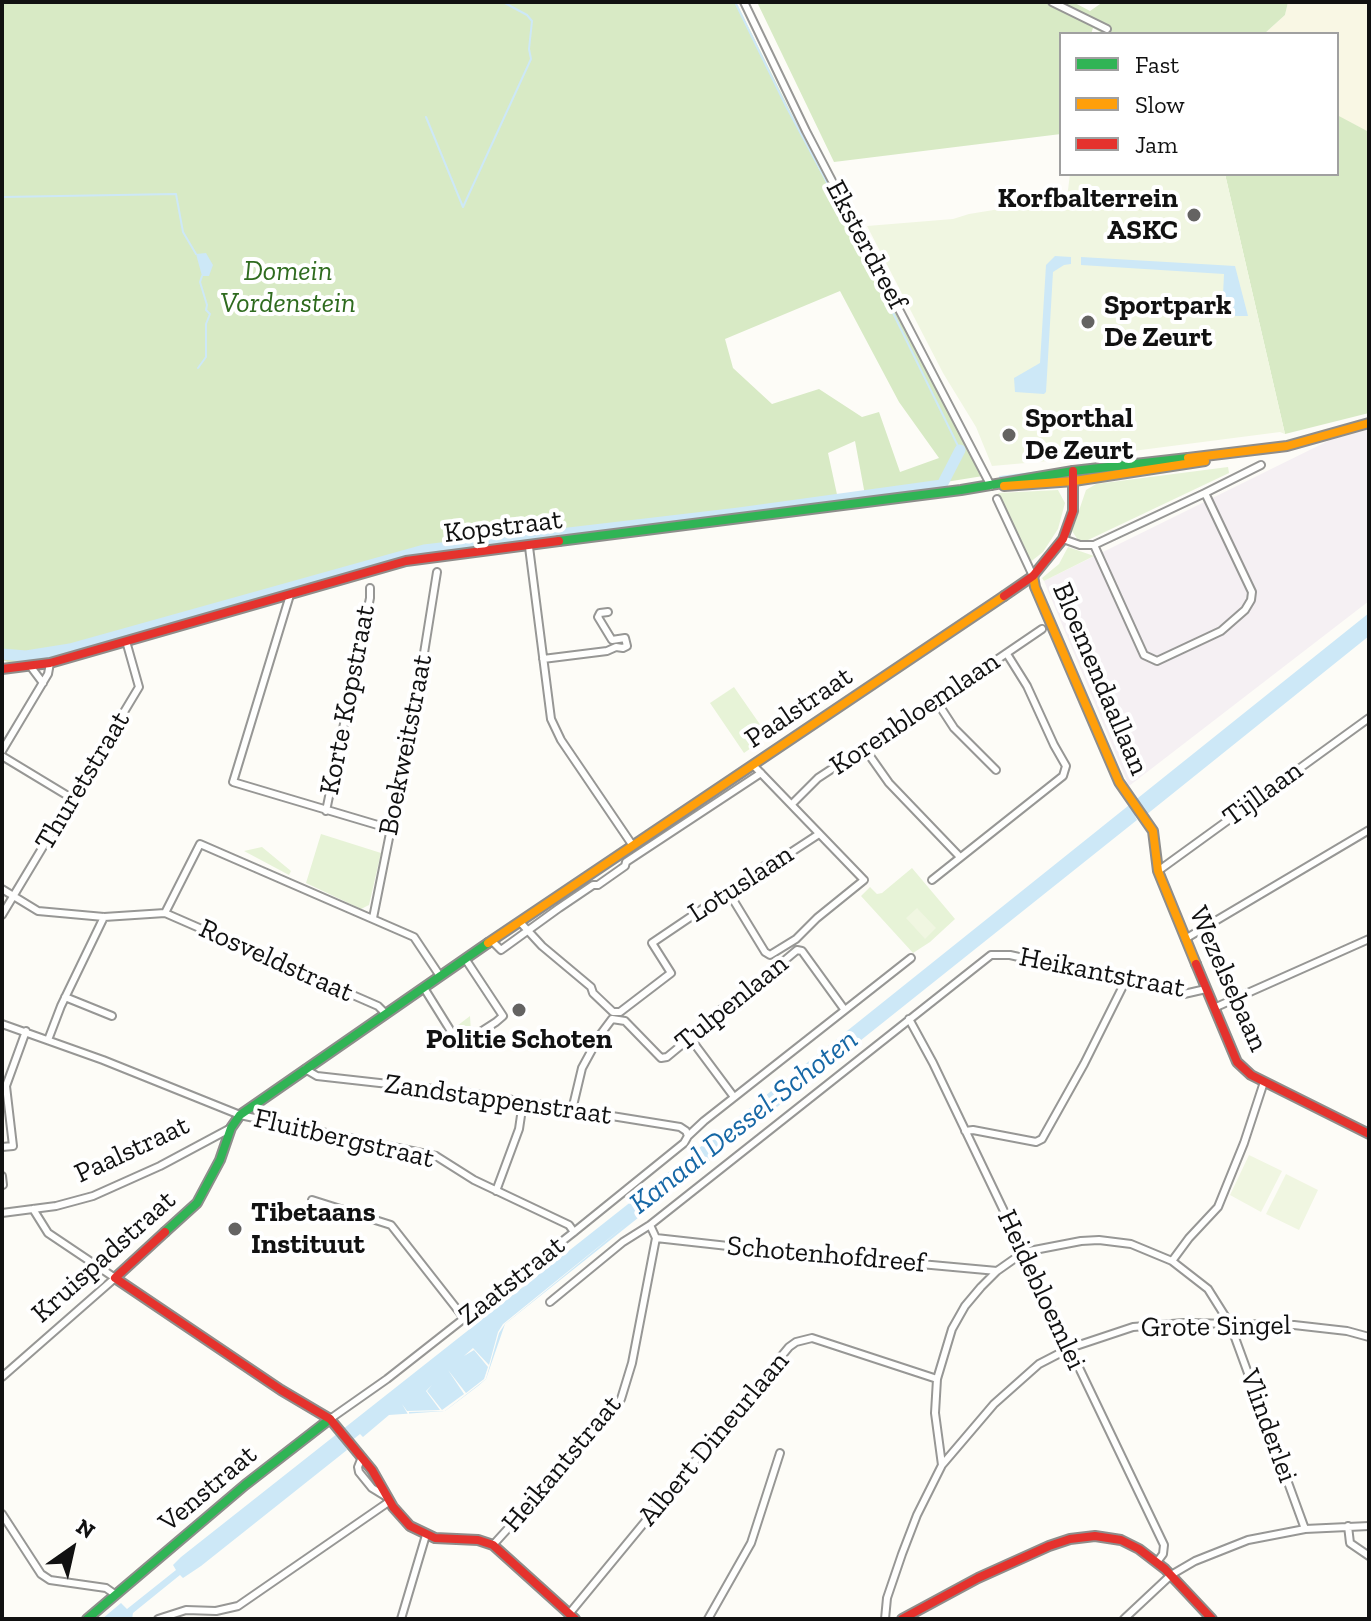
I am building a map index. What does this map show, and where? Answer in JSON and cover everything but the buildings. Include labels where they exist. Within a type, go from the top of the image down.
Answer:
[{"type":"street","name":"Eksterdreef","points":[[744,2],[806,131],[991,486]]},
{"type":"street","points":[[1052,2],[1107,29]]},
{"type":"street","name":"Kopstraat","points":[[31,667],[406,561],[991,486],[1018,486],[1074,476],[1178,466],[1287,446],[1369,423]]},
{"type":"street","points":[[1063,539],[1080,545],[1094,545],[1261,465]]},
{"type":"street","name":"Paalstraat","points":[[240,1115],[385,1013],[1033,576],[1063,539],[1073,511],[1074,476]]},
{"type":"street","points":[[1094,545],[1144,655],[1157,661],[1174,655],[1221,631],[1245,610],[1251,600],[1252,592],[1205,493]]},
{"type":"street","points":[[997,499],[1033,576]]},
{"type":"street","points":[[529,547],[551,719],[561,740],[633,846]]},
{"type":"street","name":"Boekweitstraat","points":[[373,918],[416,703],[437,572]]},
{"type":"street","name":"Bloemendaallaan","points":[[1033,576],[1119,782],[1145,819]]},
{"type":"street","name":"Korte Kopstraat","points":[[326,811],[370,588]]},
{"type":"street","points":[[290,595],[233,782],[391,829]]},
{"type":"street","points":[[543,659],[607,651],[614,643],[598,617],[600,613],[608,612]]},
{"type":"street","name":"Korenbloemlaan","points":[[792,804],[818,778],[929,705],[939,705],[973,676],[1042,629]]},
{"type":"street","name":"Thuretstraat","points":[[2,915],[139,687],[126,641]]},
{"type":"street","points":[[932,880],[1063,776],[1066,766],[1027,686],[1007,654]]},
{"type":"street","points":[[50,663],[48,674],[2,754],[73,799]]},
{"type":"street","points":[[31,667],[43,683]]},
{"type":"street","points":[[2,669],[31,667]]},
{"type":"street","points":[[2,675],[31,667]]},
{"type":"street","points":[[939,705],[954,728],[996,770]]},
{"type":"street","name":"Tijllaan","points":[[1158,871],[1369,718]]},
{"type":"street","points":[[865,749],[889,783],[960,857]]},
{"type":"street","points":[[754,766],[819,834]]},
{"type":"street","name":"Paalstraat","points":[[493,942],[501,950],[625,866],[626,862],[761,773]]},
{"type":"street","name":"Wezelsebaan","points":[[1145,819],[1153,831],[1158,871],[1241,1068],[1369,1134]]},
{"type":"street","points":[[1185,939],[1369,830]]},
{"type":"street","name":"Lotuslaan","points":[[529,931],[564,966],[570,967],[591,987],[593,993],[613,1012],[622,1011],[671,973],[652,943],[753,879],[757,871],[780,855],[790,853],[819,834]]},
{"type":"street","name":"Tulpenlaan","points":[[729,893],[765,952],[770,955],[796,939],[864,880],[819,834]]},
{"type":"street","points":[[2,889],[38,911],[104,917],[165,913],[200,844],[414,937],[440,976]]},
{"type":"street","name":"Rosveldstraat","points":[[165,913],[378,1006],[385,1013]]},
{"type":"street","points":[[48,1040],[104,917]]},
{"type":"street","points":[[520,922],[529,931]]},
{"type":"street","points":[[1214,1008],[1369,939]]},
{"type":"street","name":"Tulpenlaan","points":[[572,1110],[582,1068],[612,1019],[625,1021],[661,1058],[667,1057],[691,1034],[797,950],[802,951],[844,1009]]},
{"type":"street","name":"Heikantstraat","points":[[550,1302],[995,953],[1184,994],[1206,989]]},
{"type":"street","name":"Zaatstraat","points":[[335,1425],[387,1379],[684,1143],[688,1136],[734,1097],[911,958]]},
{"type":"street","points":[[424,988],[457,1041],[465,1042],[496,1022],[503,1016],[466,960]]},
{"type":"street","points":[[965,1131],[1036,1142],[1042,1139],[1126,980]]},
{"type":"street","points":[[65,997],[112,1016]]},
{"type":"street","name":"Heidebloemlei","points":[[909,1019],[1164,1545],[1163,1554],[1157,1562]]},
{"type":"street","name":"Fluitbergstraat","points":[[2,1024],[240,1115],[426,1153],[496,1191],[569,1225],[574,1232]]},
{"type":"street","points":[[2,1147],[13,1146],[4,1110],[6,1086],[26,1031]]},
{"type":"street","points":[[690,1038],[734,1097]]},
{"type":"street","name":"Zandstappenstraat","points":[[305,1069],[317,1076],[523,1102],[680,1127],[688,1136]]},
{"type":"street","points":[[1172,1261],[1218,1207],[1264,1082]]},
{"type":"street","points":[[496,1191],[519,1129],[523,1102]]},
{"type":"street","name":"Kruispadstraat","points":[[2,1377],[197,1203],[240,1115]]},
{"type":"street","name":"Paalstraat","points":[[2,1213],[93,1196],[160,1166],[231,1128]]},
{"type":"street","points":[[2,1176],[3,1185]]},
{"type":"street","points":[[312,1200],[391,1225],[464,1318]]},
{"type":"street","points":[[33,1209],[48,1233],[335,1425],[380,1481],[405,1522],[426,1535],[478,1540],[493,1545],[572,1616]]},
{"type":"street","points":[[650,1225],[656,1238]]},
{"type":"street","name":"Heikantstraat","points":[[493,1545],[612,1414],[621,1399],[628,1381],[656,1238]]},
{"type":"street","name":"Schotenhofdreef","points":[[656,1238],[997,1271]]},
{"type":"street","name":"Vlinderlei","points":[[1024,1252],[1056,1244],[1099,1240],[1131,1244],[1172,1261],[1208,1289],[1230,1324],[1305,1529]]},
{"type":"street","points":[[942,1465],[935,1413],[937,1379],[952,1329],[965,1306],[997,1271],[1024,1252]]},
{"type":"street","name":"Grote Singel","points":[[885,1619],[887,1598],[902,1554],[942,1465],[968,1432],[1014,1384],[1039,1364],[1070,1348],[1133,1327],[1294,1325],[1347,1331],[1369,1337]]},
{"type":"street","name":"Albert Dineurlaan","points":[[572,1616],[796,1342],[812,1338],[937,1379]]},
{"type":"street","name":"Venstraat","points":[[87,1619],[245,1485],[335,1425]]},
{"type":"street","points":[[708,1619],[751,1543],[780,1453]]},
{"type":"street","points":[[158,1619],[186,1610],[216,1611],[238,1606],[389,1499]]},
{"type":"street","points":[[2,1514],[5,1527],[50,1580],[106,1588],[116,1595]]},
{"type":"street","points":[[1348,1526],[1350,1543],[1369,1556]]},
{"type":"street","points":[[1124,1619],[1171,1575],[1195,1561],[1248,1540],[1305,1529],[1369,1526]]},
{"type":"street","points":[[401,1619],[426,1535]]},
{"type":"street","points":[[902,1619],[978,1578],[1049,1546],[1095,1536],[1121,1540],[1157,1562],[1212,1619]]},
{"type":"shaded area","points":[[1288,2],[1369,2],[1369,132],[1339,117],[1339,32],[1266,32],[1285,15]]},
{"type":"shaded area","points":[[1369,429],[1369,601],[1129,786],[1044,581],[1330,440]]},
{"type":"green space","name":"Domein Vordenstein","points":[[2,2],[736,2],[819,169],[983,476],[865,495],[855,441],[828,453],[838,499],[425,552],[16,665],[2,660]],"holes":[[[840,291],[899,402],[939,458],[900,472],[879,412],[862,417],[819,389],[772,404],[733,368],[725,339]]]},
{"type":"green space","points":[[757,2],[1073,2],[1090,11],[1103,2],[1288,2],[1285,15],[1266,32],[1100,32],[1093,28],[1092,32],[1059,32],[1059,134],[834,162]]},
{"type":"green space","points":[[1339,116],[1369,132],[1369,413],[1285,434],[1225,176],[1339,176]]},
{"type":"green space","name":"Sportpark De Zeurt","points":[[1070,176],[1225,176],[1285,434],[1280,432],[992,466],[976,427],[943,373],[867,226],[953,219],[1067,198]]},
{"type":"green space","points":[[1228,467],[1229,473],[1088,540],[1078,540],[1072,531],[1086,490],[1096,484]]},
{"type":"green space","points":[[1058,490],[1065,503],[1058,529],[1043,552],[1029,563],[998,493]]},
{"type":"green space","points":[[1068,547],[1094,556],[1044,581],[1042,578],[1059,564]]},
{"type":"green space","points":[[734,687],[768,736],[744,753],[710,703]]},
{"type":"green space","points":[[321,834],[381,853],[369,905],[361,909],[306,883]]},
{"type":"green space","points":[[262,847],[291,871],[289,875],[244,851]]},
{"type":"green space","points":[[912,868],[955,919],[913,953],[861,896],[870,887],[877,894],[882,893]]},
{"type":"green space","points":[[917,908],[936,928],[925,939],[906,918]]},
{"type":"green space","points":[[470,1016],[471,1033],[465,1038],[459,1037],[453,1029]]},
{"type":"green space","points":[[1249,1155],[1282,1171],[1261,1212],[1230,1195]]},
{"type":"green space","points":[[1286,1174],[1318,1190],[1299,1230],[1266,1214]]},
{"type":"water","points":[[206,253],[213,265],[209,276],[202,276],[196,254]]},
{"type":"water","points":[[1055,256],[1071,257],[1071,264],[1053,272],[1046,392],[1015,392],[1014,378],[1040,363],[1046,265]]},
{"type":"water","points":[[1081,257],[1235,266],[1248,316],[1222,316],[1224,274],[1081,265]]},
{"type":"water","name":"Kanaal Dessel-Schoten","points":[[1369,613],[1369,636],[1146,815],[1141,811],[1135,816],[1137,820],[505,1324],[486,1379],[478,1386],[445,1411],[389,1415],[363,1437],[360,1434],[345,1446],[347,1450],[201,1566],[183,1578],[180,1575],[133,1613],[132,1619],[102,1619],[121,1603],[127,1609],[176,1570],[173,1565],[181,1557],[827,1047]]},
{"type":"pier","points":[[628,1223],[505,1324],[499,1333],[486,1379],[445,1411],[409,1412],[409,1416],[402,1404],[407,1411],[440,1410],[426,1391],[432,1385],[427,1391],[442,1410],[464,1394],[448,1370],[466,1393],[484,1379],[488,1367],[474,1350],[464,1356],[473,1348],[489,1365],[498,1332],[503,1324]]},
{"type":"waterway","points":[[426,117],[463,207],[531,59],[532,21],[503,2]]},
{"type":"waterway","points":[[735,2],[850,225],[960,450]]},
{"type":"waterway","points":[[2,197],[176,194],[183,232],[196,254]]},
{"type":"waterway","points":[[198,368],[206,357],[206,324],[210,314],[206,310],[200,282],[202,276]]},
{"type":"waterway","points":[[2,654],[26,656],[70,649],[424,550],[739,513],[942,485],[960,450]]},
{"type":"waterway","points":[[1000,477],[1047,471]]},
{"type":"traffic: fast","points":[[559,541],[1188,458]]},
{"type":"traffic: fast","points":[[165,1232],[197,1203],[240,1115],[488,943]]},
{"type":"traffic: fast","points":[[87,1619],[245,1485],[330,1419]]},
{"type":"traffic: slow","points":[[1188,458],[1287,446],[1369,423]]},
{"type":"traffic: slow","points":[[1004,486],[1074,481],[1205,461]]},
{"type":"traffic: slow","points":[[1033,576],[1119,782],[1153,831],[1158,871],[1196,964]]},
{"type":"traffic: slow","points":[[488,943],[1004,596]]},
{"type":"traffic: jam","points":[[1004,596],[1033,576],[1063,539],[1073,511],[1073,471]]},
{"type":"traffic: jam","points":[[2,669],[50,663],[406,561],[559,541]]},
{"type":"traffic: jam","points":[[1196,964],[1237,1062],[1251,1075],[1369,1134]]},
{"type":"traffic: jam","points":[[165,1232],[115,1278],[281,1390],[330,1419],[372,1470],[393,1507],[410,1526],[435,1538],[478,1540],[493,1545],[575,1619]]},
{"type":"traffic: jam","points":[[902,1619],[978,1578],[1049,1546],[1095,1536],[1121,1540],[1139,1549],[1165,1569],[1212,1619]]},
{"type":"place","name":"Korfbalterrein ASKC","points":[[1194,215]]},
{"type":"place","name":"Sportpark De Zeurt","points":[[1088,322]]},
{"type":"place","name":"Sporthal De Zeurt","points":[[1009,435]]},
{"type":"place","name":"Politie Schoten","points":[[519,1010]]},
{"type":"place","name":"Tibetaans Instituut","points":[[235,1229]]}]
